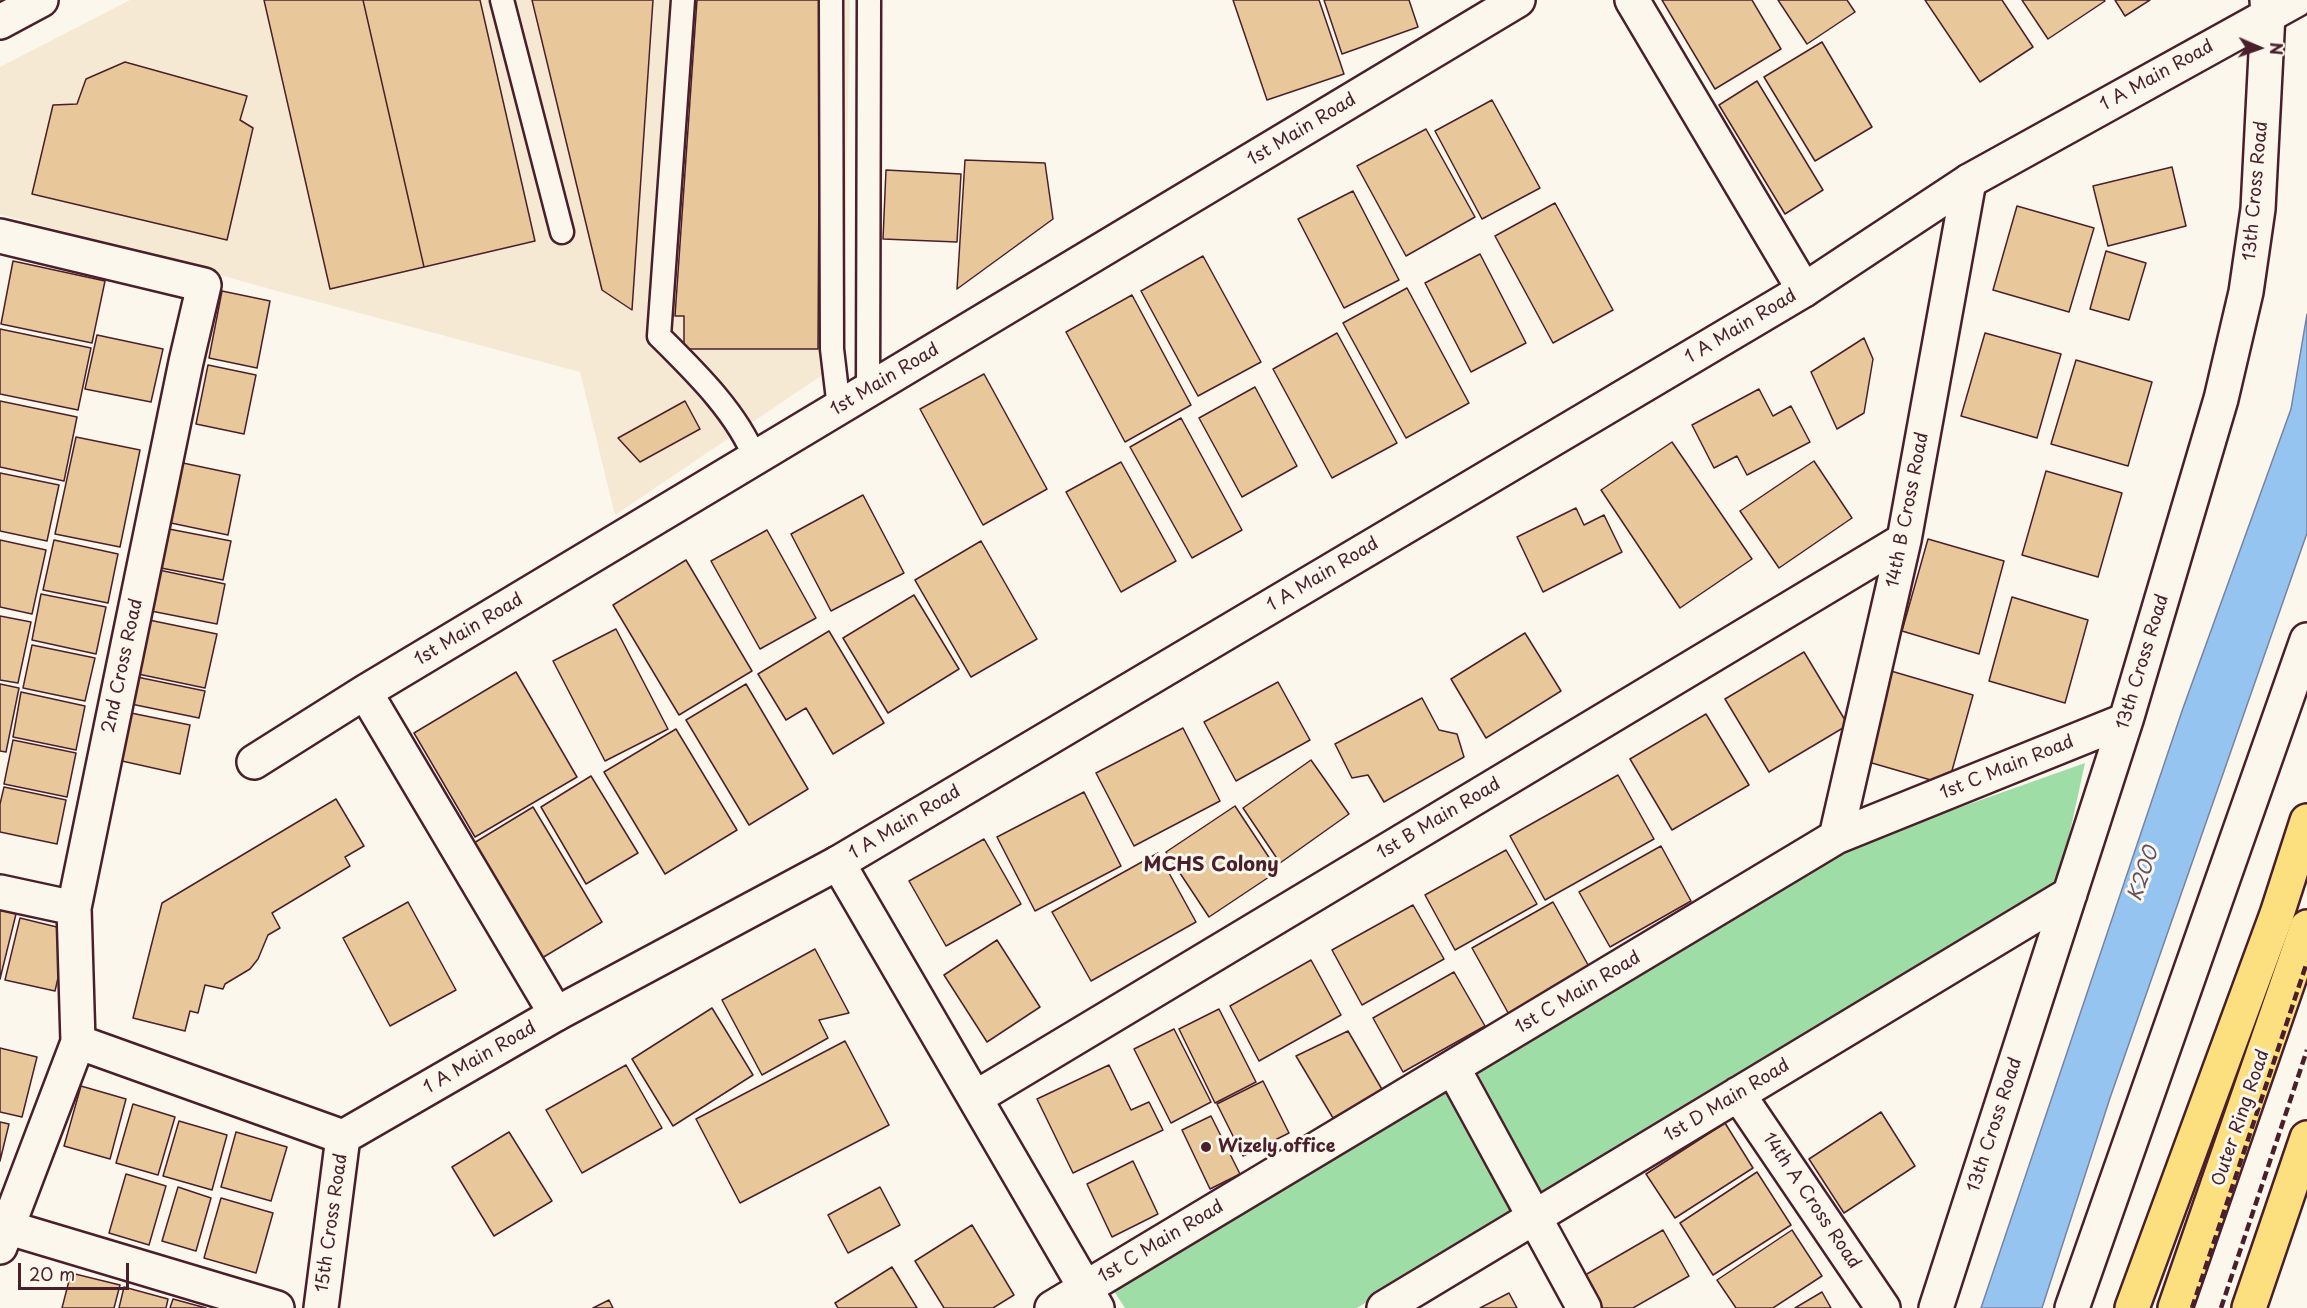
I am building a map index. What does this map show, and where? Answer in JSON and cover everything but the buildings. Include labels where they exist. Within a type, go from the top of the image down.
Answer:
[{"type":"main road","points":[[2132,1308],[2277,914],[2307,821]]},
{"type":"main road","name":"Outer Ring Road","points":[[2175,1308],[2307,927]]},
{"type":"main road","points":[[2249,1308],[2307,1138]]},
{"type":"street","points":[[0,22],[41,0]]},
{"type":"street","name":"1st Main Road","points":[[254,762],[1518,0]]},
{"type":"street","points":[[1632,0],[1804,290]]},
{"type":"street","name":"1 A Main Road","points":[[343,1137],[556,1014],[838,863],[1804,290],[1969,181],[2277,5]]},
{"type":"street","name":"13th Cross Road","points":[[1936,1308],[2126,720],[2221,399],[2247,292],[2258,209],[2277,5]]},
{"type":"street","name":"14th B Cross Road","points":[[1836,837],[1904,540],[1969,181]]},
{"type":"street","name":"2nd Cross Road","points":[[0,238],[204,285],[186,362],[74,908],[78,1042],[3,1237]]},
{"type":"street","name":"1st B Main Road","points":[[975,1098],[1904,540]]},
{"type":"street","points":[[2072,1308],[2307,640]]},
{"type":"street","points":[[365,693],[556,1014]]},
{"type":"street","name":"1st C Main Road","points":[[1052,1308],[1091,1298],[1453,1068],[1836,837],[2126,720]]},
{"type":"street","points":[[838,863],[1091,1298]]},
{"type":"street","points":[[0,892],[74,908]]},
{"type":"street","name":"1st D Main Road","points":[[1384,1308],[2070,894]]},
{"type":"street","points":[[78,1042],[343,1137]]},
{"type":"street","points":[[1453,1068],[1584,1308]]},
{"type":"street","name":"14th A Cross Road","points":[[1738,1094],[1883,1308]]},
{"type":"street","name":"15th Cross Road","points":[[321,1308],[343,1137]]},
{"type":"street","points":[[3,1237],[277,1308]]},
{"type":"lane","points":[[502,0],[562,232]]},
{"type":"lane","points":[[683,0],[659,336],[709,386],[748,442],[755,458]]},
{"type":"lane","points":[[831,0],[832,349],[839,408]]},
{"type":"lane","points":[[868,390],[869,0]]},
{"type":"shaded area","points":[[130,0],[850,0],[843,361],[615,515],[580,372],[0,214],[0,67]]},
{"type":"green space","points":[[2085,763],[2059,882],[1542,1197],[1476,1070],[1840,850]]},
{"type":"green space","points":[[1442,1087],[1516,1210],[1357,1308],[1125,1308],[1112,1288]]},
{"type":"water","name":"K200","points":[[2307,314],[2307,533],[2110,1098],[2042,1308],[1981,1308],[2182,711],[2291,409]]},
{"type":"railway","points":[[2192,1308],[2307,962]]},
{"type":"railway","points":[[2221,1308],[2307,1050]]},
{"type":"place","name":"Wizely office","points":[[1206,1147]]},
{"type":"district","name":"MCHS Colony","points":[[1211,865]]}]
